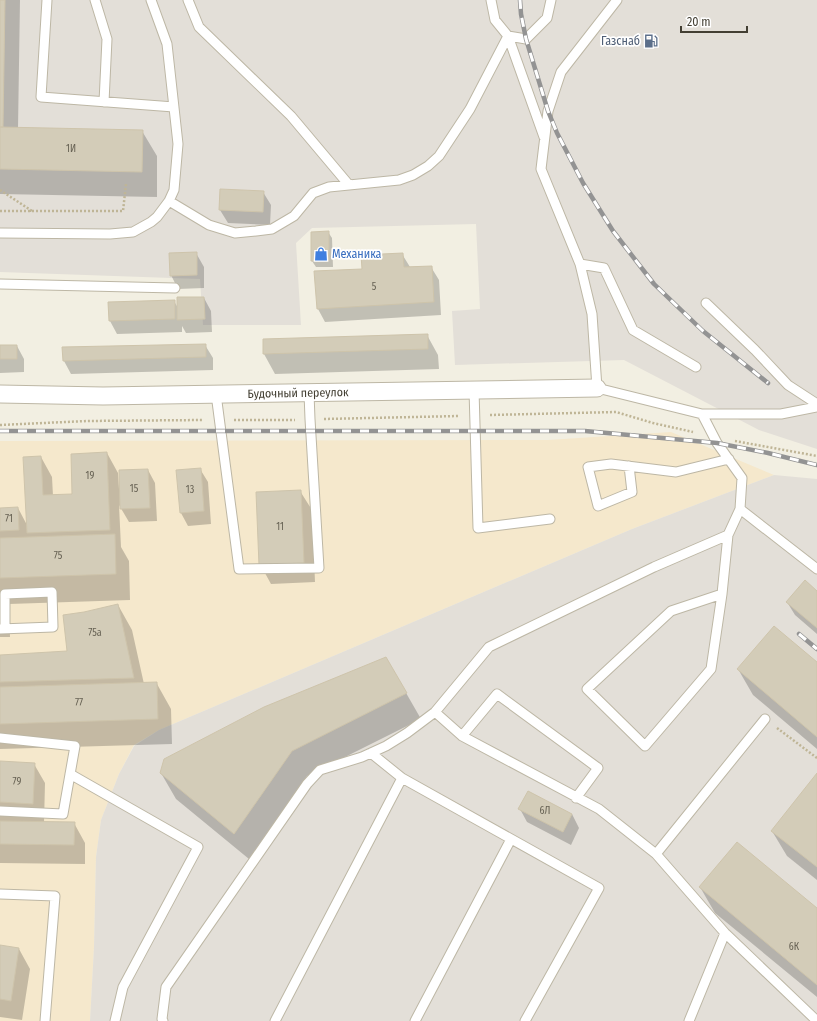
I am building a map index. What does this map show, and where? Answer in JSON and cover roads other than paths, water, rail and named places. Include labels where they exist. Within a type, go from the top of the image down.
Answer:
[{"type":"street","name":"Будочный переулок","points":[[0,394],[103,396],[597,388]]},
{"type":"lane","points":[[47,0],[41,97],[174,107]]},
{"type":"lane","points":[[95,0],[107,39],[104,102]]},
{"type":"lane","points":[[0,233],[110,234],[133,232],[151,222],[169,201],[174,190],[178,144],[167,44],[151,0]]},
{"type":"lane","points":[[188,0],[199,27],[291,116],[349,185]]},
{"type":"lane","points":[[491,0],[495,20],[508,36],[545,138]]},
{"type":"lane","points":[[508,36],[526,39],[547,18],[551,0]]},
{"type":"lane","points":[[617,0],[561,72],[548,111],[541,169],[580,264],[592,314],[597,388],[702,414],[781,414],[817,405]]},
{"type":"lane","points":[[169,201],[209,225],[235,233],[256,231],[272,229],[294,216],[313,193],[329,187],[400,180],[413,175],[428,166],[439,156],[470,109],[508,36]]},
{"type":"lane","points":[[580,264],[604,268],[633,330],[696,367]]},
{"type":"lane","points":[[0,284],[175,288]]},
{"type":"lane","points":[[706,303],[755,350],[788,385],[817,405]]},
{"type":"lane","points":[[474,390],[478,528],[550,519]]},
{"type":"lane","points":[[216,394],[240,569],[319,568],[309,393]]},
{"type":"lane","points":[[702,414],[717,443],[742,478],[740,510],[728,535],[722,594],[711,669],[645,746],[587,689],[672,611],[722,594]]},
{"type":"lane","points":[[629,466],[632,492],[598,506],[588,467],[611,464],[629,466],[676,472],[729,459]]},
{"type":"lane","points":[[740,510],[817,569]]},
{"type":"lane","points":[[163,1021],[166,987],[307,784],[320,770],[362,757],[386,746],[407,733],[435,712],[489,648],[654,567],[728,535]]},
{"type":"lane","points":[[52,592],[53,627],[2,629],[5,594],[52,592]]},
{"type":"lane","points":[[462,736],[497,694],[598,768],[576,798]]},
{"type":"lane","points":[[435,712],[462,736],[598,809],[656,854],[725,933],[817,1021]]},
{"type":"lane","points":[[656,854],[765,719]]},
{"type":"lane","points":[[0,738],[75,746],[63,814],[0,811]]},
{"type":"lane","points":[[371,753],[402,778],[599,888],[525,1021]]},
{"type":"lane","points":[[70,774],[198,847],[123,987],[115,1021]]},
{"type":"lane","points":[[275,1021],[402,778]]},
{"type":"lane","points":[[415,1021],[511,839]]},
{"type":"lane","points":[[0,894],[56,896],[45,1021]]},
{"type":"lane","points":[[689,1021],[725,933]]},
{"type":"railway","points":[[520,0],[526,39],[548,111],[557,133],[583,183],[613,231],[654,284],[703,331],[768,383]]},
{"type":"railway","points":[[0,431],[585,431],[717,443],[817,465]]},
{"type":"railway","points":[[799,634],[817,649]]},
{"type":"place","name":"Газснаб","points":[[651,41]]},
{"type":"place","name":"Механика","points":[[321,254]]}]
